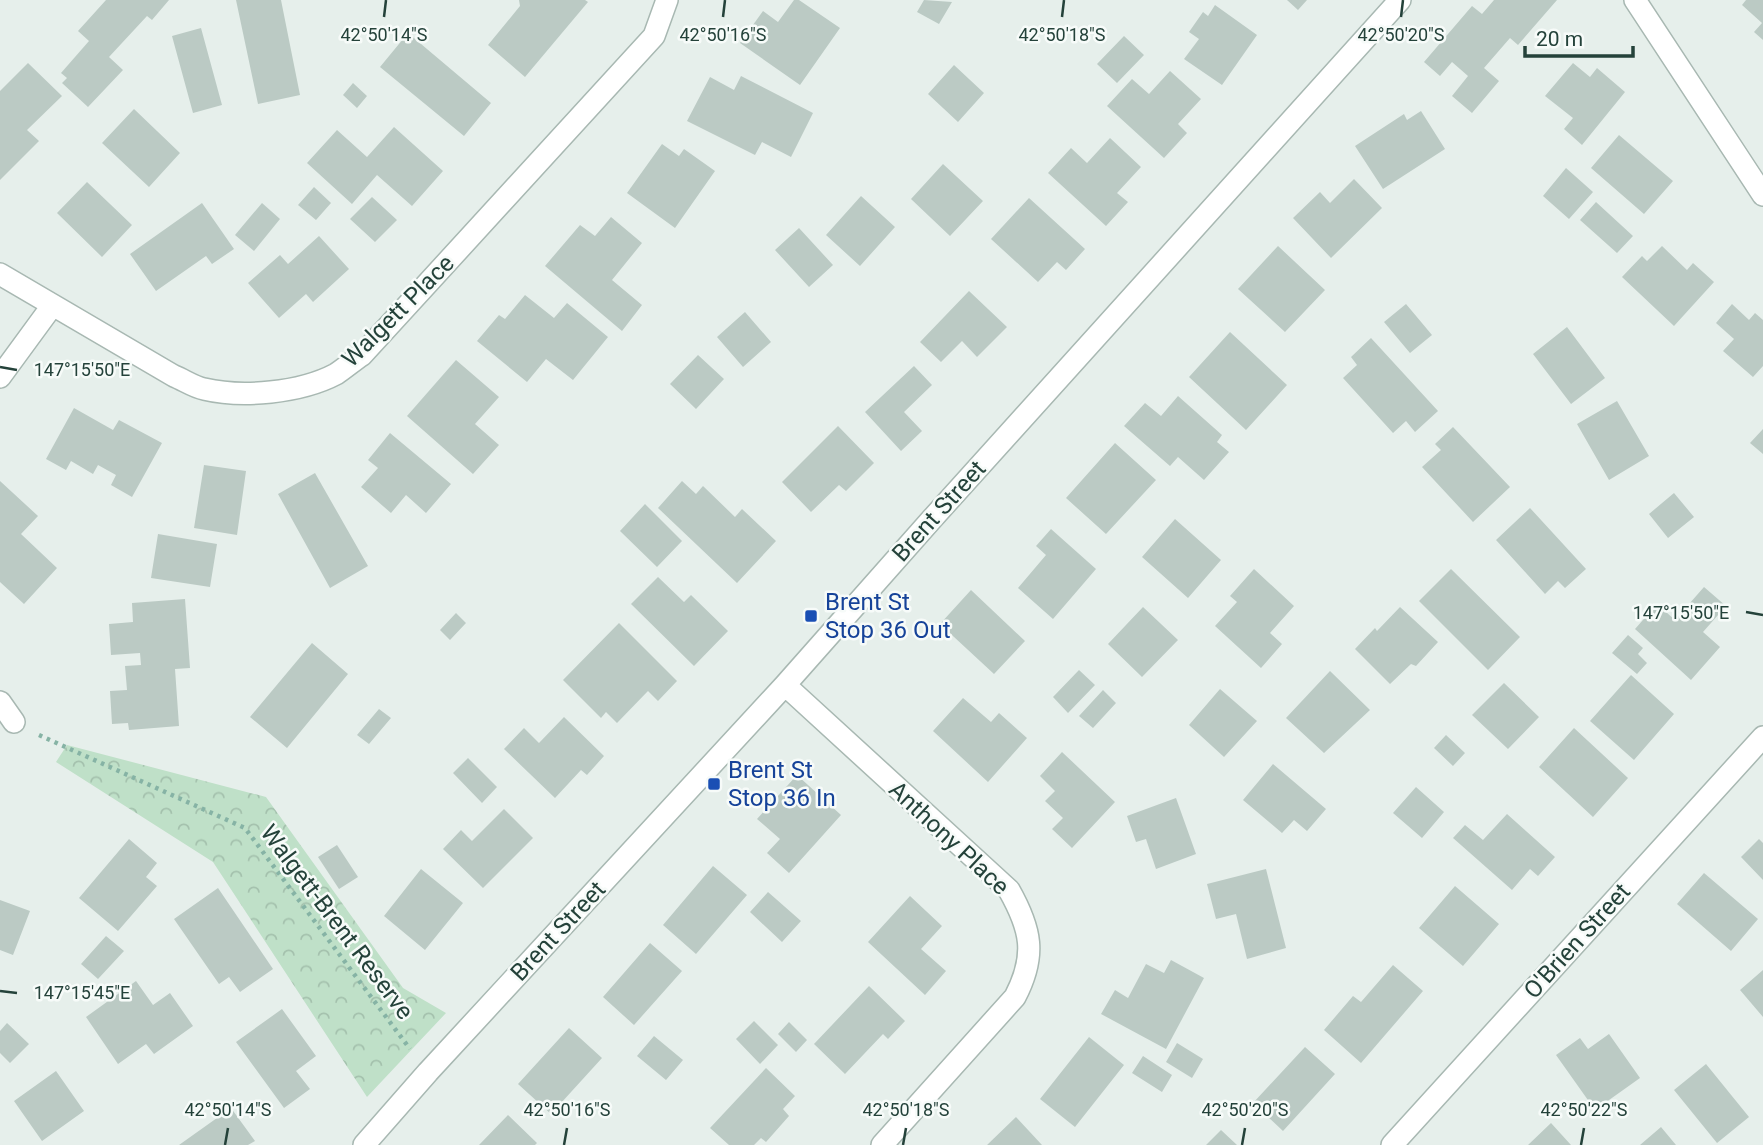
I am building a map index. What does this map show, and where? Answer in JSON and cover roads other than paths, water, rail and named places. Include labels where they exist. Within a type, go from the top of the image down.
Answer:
[{"type":"street","name":"Walgett Place","points":[[0,274],[174,376],[202,389],[268,393],[302,386],[335,374],[362,355],[654,36],[667,0]]},
{"type":"street","name":"Brent Street","points":[[364,1145],[785,685],[1177,245],[1400,0]]},
{"type":"street","points":[[1635,0],[1763,195]]},
{"type":"street","points":[[0,377],[52,306]]},
{"type":"street","name":"Anthony Place","points":[[785,685],[1009,890],[1022,913],[1028,936],[1026,976],[1016,996],[882,1145]]},
{"type":"street","points":[[0,702],[14,722]]},
{"type":"street","name":"O'Brien Street","points":[[1392,1145],[1763,737]]},
{"type":"place","name":"Brent St Stop 36 Out","points":[[811,616]]},
{"type":"place","name":"Brent St Stop 36 In","points":[[714,784]]}]
